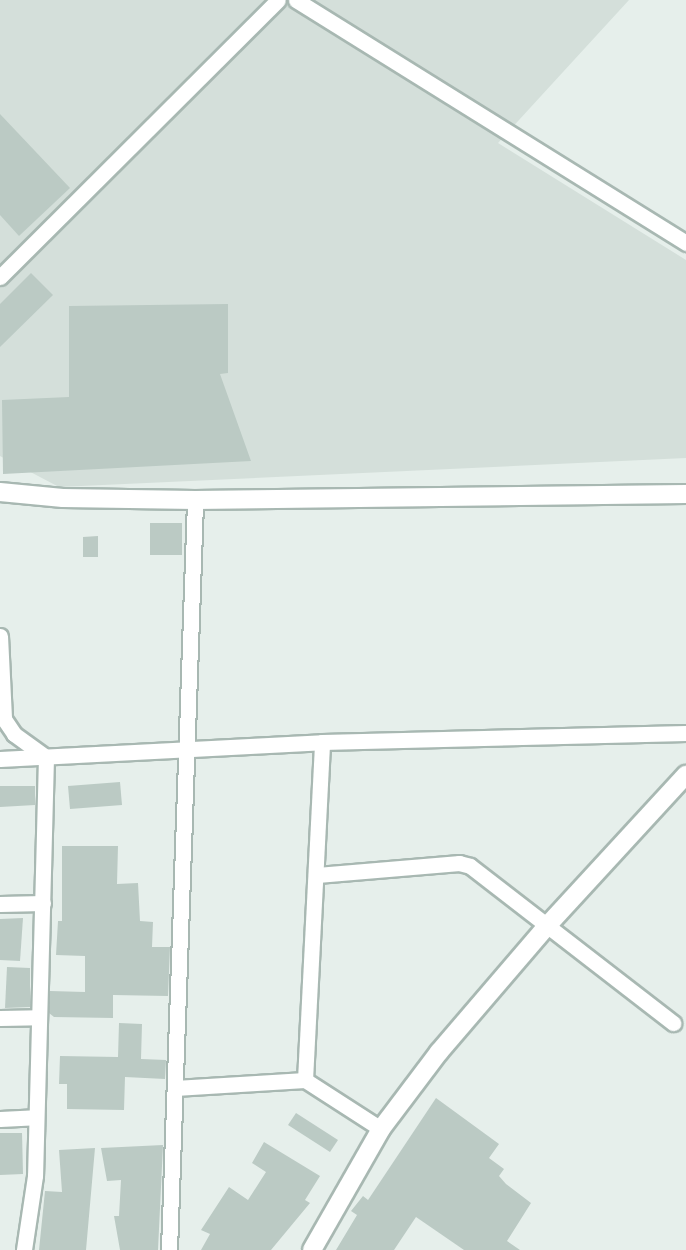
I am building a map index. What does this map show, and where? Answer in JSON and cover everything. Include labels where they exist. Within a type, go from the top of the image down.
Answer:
[{"type":"street","points":[[0,277],[278,0]]},
{"type":"street","points":[[296,0],[686,243]]},
{"type":"street","points":[[0,492],[63,498],[195,500],[686,494]]},
{"type":"street","points":[[169,1250],[195,500]]},
{"type":"street","points":[[0,636],[2,718],[14,734],[46,757]]},
{"type":"street","points":[[0,759],[322,742],[686,733]]},
{"type":"street","points":[[306,1080],[322,742]]},
{"type":"street","points":[[24,1250],[35,1176],[46,757]]},
{"type":"street","points":[[312,1250],[381,1129],[439,1052],[546,927],[686,775]]},
{"type":"street","points":[[317,875],[459,862],[470,866],[673,1023]]},
{"type":"street","points":[[0,904],[43,903]]},
{"type":"street","points":[[0,1018],[39,1017]]},
{"type":"street","points":[[175,1088],[306,1080],[381,1129]]},
{"type":"street","points":[[0,1119],[35,1117]]},
{"type":"shaded area","points":[[0,0],[629,0],[498,143],[686,260],[686,458],[59,487],[0,456]]},
{"type":"building","points":[[0,114],[70,188],[19,236],[0,215]]},
{"type":"building","points":[[31,273],[53,295],[0,347],[0,304]]},
{"type":"building","points":[[228,304],[228,373],[220,374],[251,461],[3,474],[2,400],[69,397],[69,306]]},
{"type":"building","points":[[150,523],[182,523],[182,555],[150,555]]},
{"type":"building","points":[[98,536],[98,557],[83,557],[83,537]]},
{"type":"building","points":[[120,782],[122,805],[70,809],[68,786]]},
{"type":"building","points":[[0,786],[35,786],[35,805],[0,807]]},
{"type":"building","points":[[62,846],[118,846],[117,884],[138,883],[140,921],[153,922],[152,947],[170,947],[168,996],[113,995],[113,1018],[54,1017],[49,1013],[50,991],[85,992],[85,956],[56,955],[58,921],[62,921]]},
{"type":"building","points":[[23,918],[20,961],[0,960],[0,919]]},
{"type":"building","points":[[7,967],[30,968],[30,1007],[5,1008]]},
{"type":"building","points":[[119,1023],[142,1024],[141,1059],[166,1060],[165,1079],[125,1077],[124,1110],[67,1109],[67,1084],[59,1084],[60,1056],[118,1057]]},
{"type":"building","points":[[436,1098],[499,1144],[489,1158],[504,1169],[499,1176],[506,1184],[531,1203],[507,1241],[520,1250],[464,1250],[416,1217],[394,1250],[336,1250],[357,1215],[351,1211],[363,1196],[368,1200]]},
{"type":"building","points":[[296,1113],[338,1140],[330,1152],[288,1125]]},
{"type":"building","points":[[0,1133],[22,1133],[23,1174],[0,1175]]},
{"type":"building","points":[[264,1142],[320,1176],[305,1200],[310,1203],[271,1250],[201,1250],[210,1234],[201,1230],[229,1187],[248,1200],[266,1172],[252,1163]]},
{"type":"building","points":[[163,1145],[158,1250],[120,1250],[114,1216],[119,1216],[121,1180],[107,1181],[101,1148]]},
{"type":"building","points":[[95,1148],[86,1250],[39,1250],[45,1191],[62,1192],[59,1150]]}]
